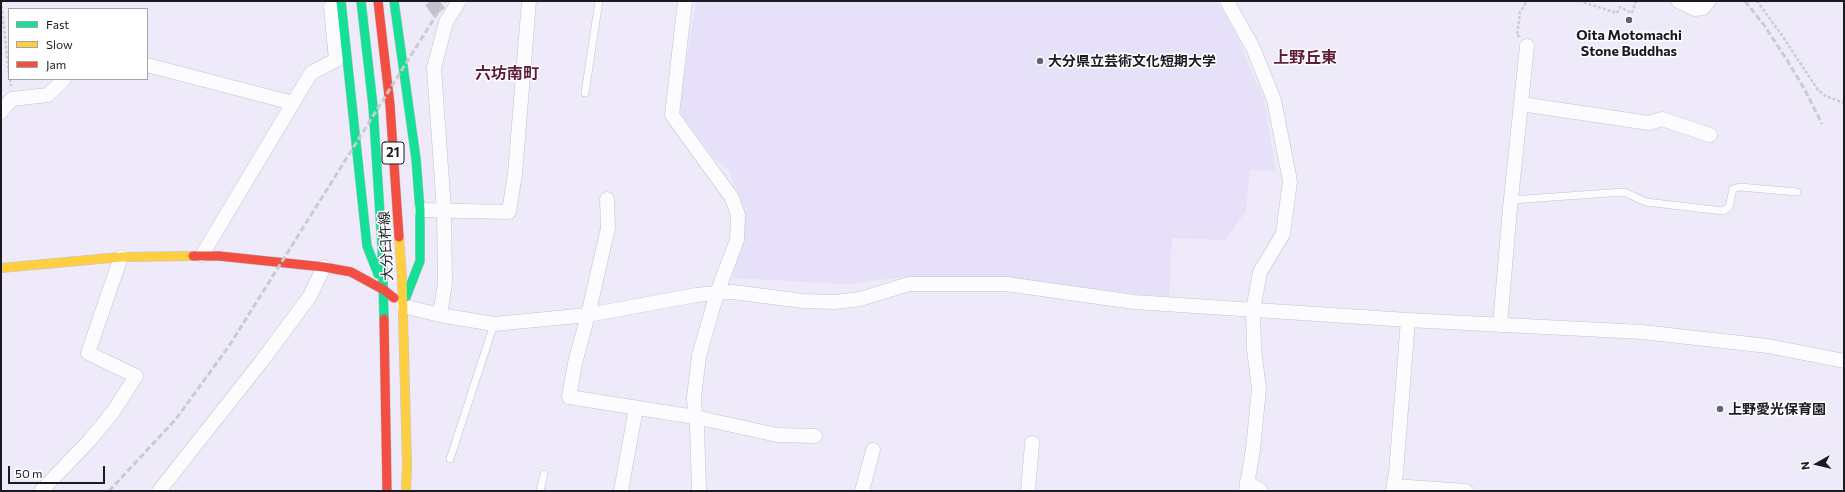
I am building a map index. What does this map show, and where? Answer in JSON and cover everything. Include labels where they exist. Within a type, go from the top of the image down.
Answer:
[{"type":"main road","points":[[341,1],[367,246],[384,290]]},
{"type":"main road","name":"大分臼杵線","points":[[361,1],[373,106],[384,290],[386,491]]},
{"type":"main road","name":"大分臼杵線","points":[[378,1],[390,105],[403,306],[407,464],[406,491]]},
{"type":"main road","points":[[1,268],[121,257],[218,256],[324,267],[351,272],[384,290],[403,306],[420,261],[420,210],[416,160],[394,1]]},
{"type":"street","points":[[202,256],[310,73],[336,60],[330,1]]},
{"type":"street","points":[[440,315],[445,283],[444,210],[434,68],[446,22],[459,1]]},
{"type":"street","points":[[420,210],[509,212],[515,174],[529,1]]},
{"type":"street","points":[[685,1],[672,115],[732,198],[738,215],[737,240],[717,293],[699,356],[694,397],[697,427],[699,491]]},
{"type":"street","points":[[1227,1],[1252,48],[1274,100],[1290,180],[1282,234],[1260,272],[1253,310],[1254,348],[1259,389],[1253,449],[1247,486],[1261,491]]},
{"type":"street","points":[[1678,1],[1695,9],[1702,8],[1709,1]]},
{"type":"street","points":[[1500,324],[1527,46]]},
{"type":"street","points":[[148,65],[293,103]]},
{"type":"street","points":[[1,112],[12,100],[48,95],[63,80]]},
{"type":"street","points":[[1521,104],[1649,123],[1662,119],[1710,135]]},
{"type":"street","points":[[607,198],[608,228],[588,315],[574,363],[569,397],[695,417],[777,435],[815,436]]},
{"type":"street","points":[[41,491],[89,441],[113,412],[136,376],[88,353],[121,257]]},
{"type":"street","points":[[159,491],[261,362],[310,296],[324,267]]},
{"type":"street","points":[[403,306],[440,315],[494,324],[588,315],[696,295],[717,293],[733,292],[803,301],[835,302],[860,299],[909,284],[1006,284],[1134,302],[1408,320],[1680,335],[1768,346],[1844,361]]},
{"type":"street","points":[[1408,320],[1394,488],[1466,491]]},
{"type":"street","points":[[621,491],[636,408]]},
{"type":"street","points":[[1028,491],[1032,443]]},
{"type":"street","points":[[862,491],[874,450]]},
{"type":"lane","points":[[585,93],[599,1]]},
{"type":"lane","points":[[1511,200],[1624,192],[1646,202],[1723,211],[1729,207],[1733,189],[1740,187],[1797,192]]},
{"type":"lane","points":[[450,459],[494,324]]},
{"type":"lane","points":[[540,491],[544,474]]},
{"type":"path","points":[[1,1],[8,64]]},
{"type":"path","points":[[1527,1],[1520,12],[1517,36],[1525,36],[1527,46]]},
{"type":"path","points":[[1579,1],[1617,13],[1620,7],[1632,14],[1636,1]]},
{"type":"path","points":[[1757,1],[1818,90],[1826,96],[1844,103]]},
{"type":"shaded area","points":[[696,1],[1216,1],[1232,25],[1264,100],[1276,171],[1250,170],[1246,211],[1226,240],[1172,238],[1169,297],[981,278],[903,277],[847,284],[733,278],[745,210],[728,169],[714,158],[678,109]]},
{"type":"tunnel","points":[[431,1],[446,22]]},
{"type":"railway","points":[[109,491],[176,419],[229,346],[445,1]]},
{"type":"railway","points":[[1745,1],[1764,25],[1787,60],[1805,90],[1822,124]]},
{"type":"traffic: fast","points":[[341,1],[367,246],[378,274]]},
{"type":"traffic: fast","points":[[361,1],[373,106],[382,245],[384,319]]},
{"type":"traffic: fast","points":[[394,1],[416,159],[420,210],[420,261],[406,297]]},
{"type":"traffic: slow","points":[[399,237],[402,278],[407,464],[406,491]]},
{"type":"traffic: slow","points":[[1,268],[121,257],[193,256]]},
{"type":"traffic: jam","points":[[378,1],[390,105],[399,237]]},
{"type":"traffic: jam","points":[[193,256],[219,256],[324,267],[351,272],[384,290],[394,298]]},
{"type":"traffic: jam","points":[[384,319],[387,491]]},
{"type":"place","name":"Oita Motomachi Stone Buddhas","points":[[1629,20]]},
{"type":"place","name":"大分県立芸術文化短期大学","points":[[1040,61]]},
{"type":"place","name":"上野愛光保育園","points":[[1720,409]]},
{"type":"district","name":"上野丘東","points":[[1305,58]]},
{"type":"district","name":"六坊南町","points":[[507,74]]}]
